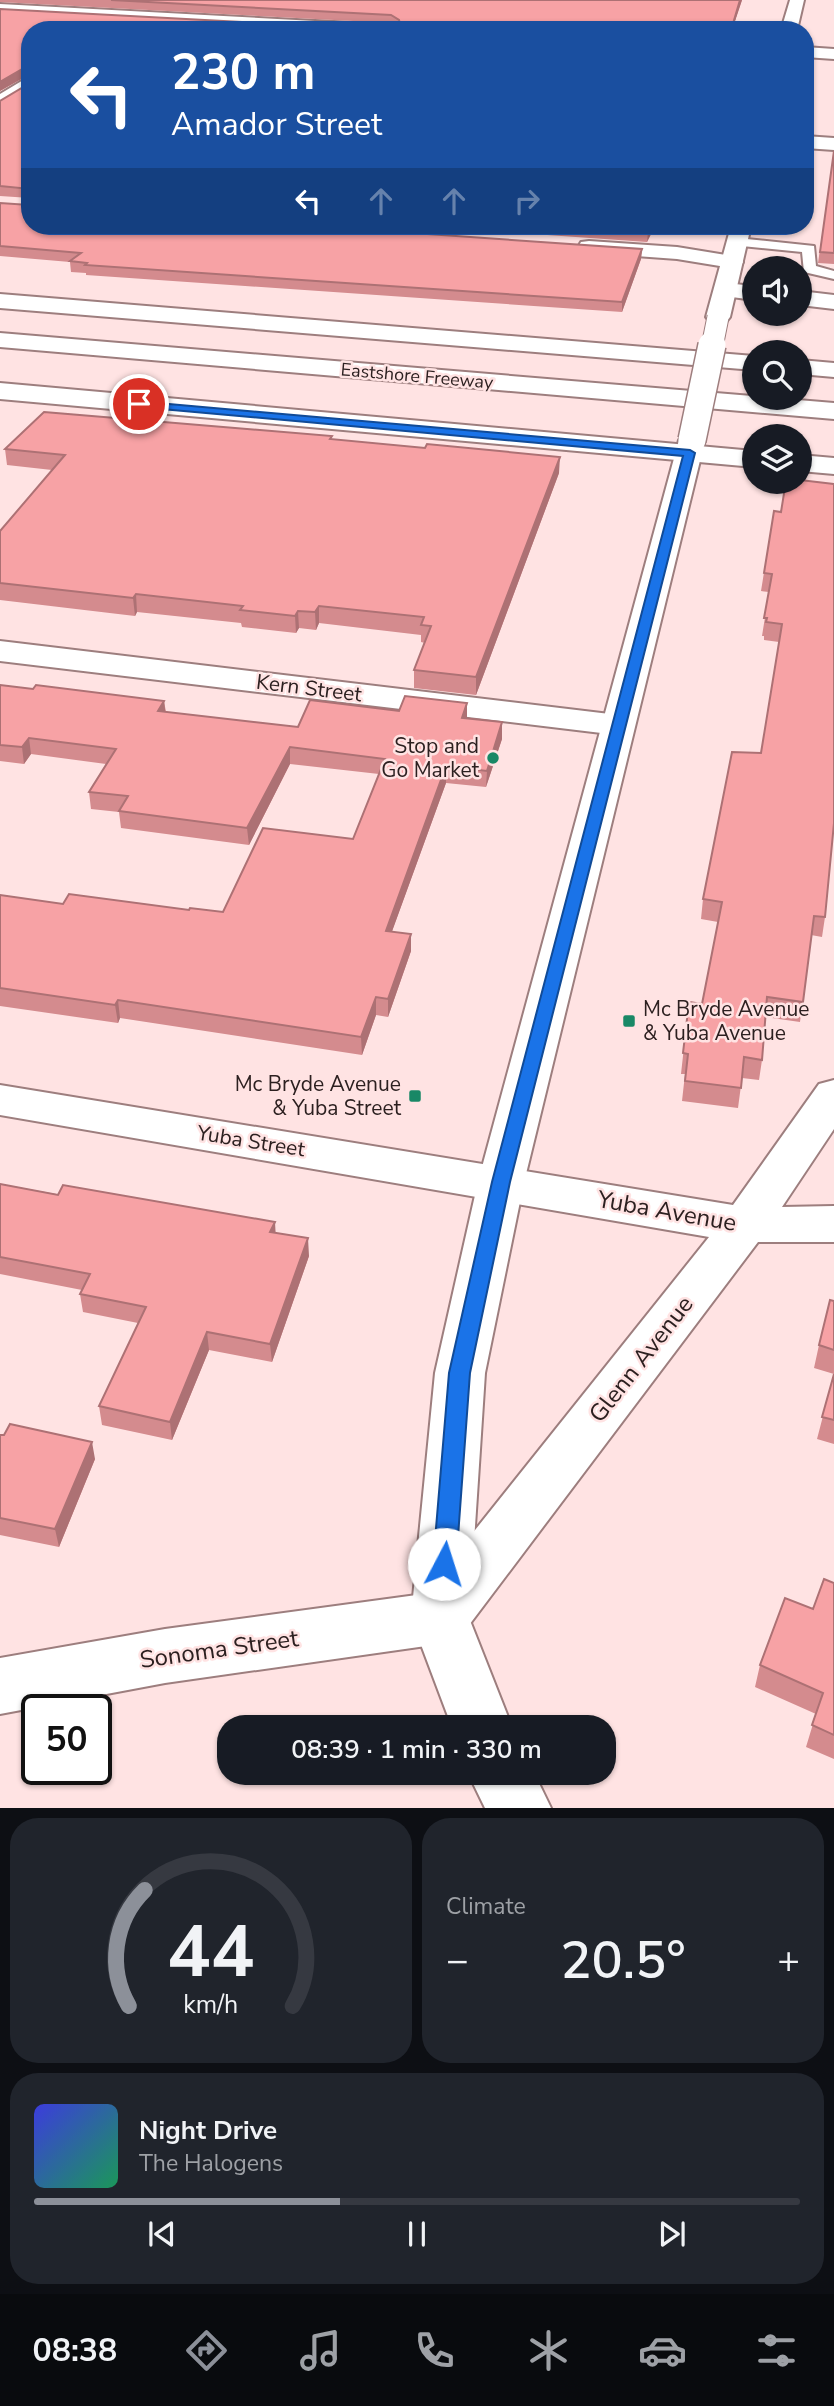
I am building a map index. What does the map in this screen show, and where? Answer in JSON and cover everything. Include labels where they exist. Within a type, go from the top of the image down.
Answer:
[{"type":"main road","points":[[116,21],[145,0]]},
{"type":"main road","points":[[791,21],[797,0]]},
{"type":"main road","points":[[0,9],[230,21]]},
{"type":"main road","points":[[814,53],[834,54]]},
{"type":"main road","points":[[814,143],[834,144]]},
{"type":"main road","points":[[477,1715],[440,1618],[460,1373],[501,1182],[691,447],[736,243],[677,253],[565,245]]},
{"type":"main road","points":[[725,290],[742,292]]},
{"type":"main road","points":[[812,299],[834,302]]},
{"type":"main road","name":"Eastshore Freeway","points":[[0,301],[742,362]]},
{"type":"main road","name":"Eastshore Freeway","points":[[0,340],[834,411]]},
{"type":"main road","points":[[812,368],[834,370]]},
{"type":"main road","points":[[0,391],[691,447],[742,457]]},
{"type":"main road","points":[[812,464],[834,466]]},
{"type":"main road","name":"Kern Street","points":[[0,651],[618,725]]},
{"type":"main road","name":"Glenn Avenue","points":[[440,1618],[745,1225],[834,1095]]},
{"type":"main road","name":"Yuba Street","points":[[0,1100],[501,1182]]},
{"type":"main road","name":"Yuba Avenue","points":[[501,1182],[745,1225],[834,1224]]},
{"type":"main road","name":"Sonoma Street","points":[[0,1686],[165,1656],[440,1618]]},
{"type":"main road","points":[[506,1785],[520,1808]]},
{"type":"lane","points":[[736,243],[809,249],[808,269],[834,275]]},
{"type":"building","points":[[111,0],[740,0],[734,21],[399,21],[391,15]]},
{"type":"building","points":[[0,9],[224,21],[21,21],[21,70],[0,82]]},
{"type":"building","points":[[21,88],[21,188],[0,186],[0,101]]},
{"type":"building","points":[[834,151],[834,253],[820,252]]},
{"type":"building","points":[[0,203],[21,204],[21,235],[441,235],[642,249],[622,302],[85,265],[87,263],[70,261],[81,253],[0,246]]},
{"type":"building","points":[[44,412],[332,436],[330,439],[425,448],[427,444],[560,457],[476,677],[414,670],[431,626],[421,625],[424,617],[319,606],[315,612],[298,611],[295,616],[240,610],[243,606],[136,594],[133,598],[0,583],[0,531],[65,455],[5,449]]},
{"type":"building","points":[[812,481],[834,484],[834,823],[825,917],[814,916],[803,1002],[767,997],[762,1060],[744,1057],[741,1088],[685,1081],[688,1054],[683,1053],[689,1002],[702,1004],[722,902],[703,899],[732,752],[761,753],[782,624],[766,622],[767,618],[764,618],[772,574],[764,573],[774,511],[781,512],[784,494],[812,494]]},
{"type":"building","points":[[0,685],[33,689],[36,685],[164,701],[158,711],[298,727],[310,700],[399,711],[405,696],[467,703],[462,718],[502,722],[487,771],[446,766],[386,931],[411,934],[388,999],[376,997],[361,1037],[118,1000],[115,1005],[0,988],[0,895],[63,904],[69,894],[223,912],[263,828],[353,839],[385,759],[290,747],[247,828],[119,811],[128,796],[89,792],[116,749],[29,738],[22,747],[0,745]]},
{"type":"building","points":[[0,1184],[58,1195],[63,1185],[275,1222],[270,1232],[308,1238],[270,1344],[207,1332],[170,1422],[99,1406],[146,1307],[80,1294],[90,1274],[0,1257]]},
{"type":"building","points":[[830,1300],[834,1301],[834,1350],[819,1345]]},
{"type":"building","points":[[834,1374],[834,1420],[822,1417]]},
{"type":"building","points":[[10,1424],[92,1442],[55,1529],[0,1518],[0,1435],[4,1435]]},
{"type":"building","points":[[824,1579],[834,1583],[834,1735],[812,1725],[823,1693],[760,1665],[785,1598],[813,1609]]},
{"type":"place","name":"Stop and Go Market","points":[[493,758]]},
{"type":"place","name":"Mc Bryde Avenue & Yuba Avenue","points":[[629,1021]]},
{"type":"place","name":"Mc Bryde Avenue & Yuba Street","points":[[415,1096]]},
{"type":"route","points":[[139,404],[690,453],[501,1182],[460,1373],[444,1564]]}]
